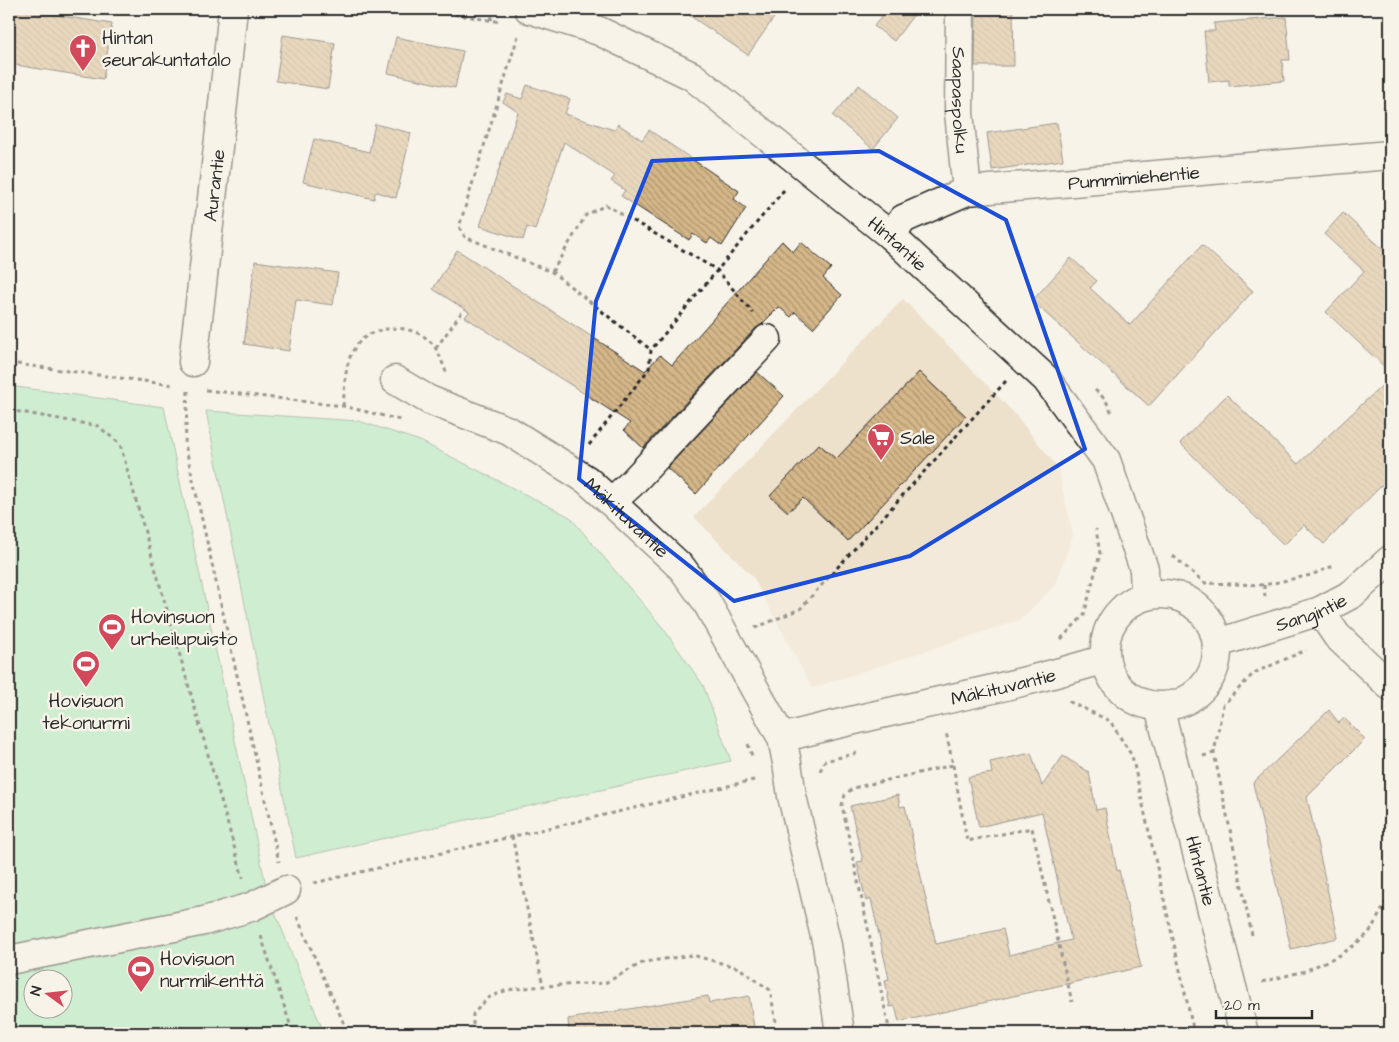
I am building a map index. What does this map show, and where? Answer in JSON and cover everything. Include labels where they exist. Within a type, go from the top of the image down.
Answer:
[{"type":"street","name":"Aurantie","points":[[191,375],[233,9]]},
{"type":"street","name":"Saapaspolku","points":[[960,9],[959,113],[967,191]]},
{"type":"street","name":"Hintantie","points":[[525,18],[599,31],[692,76],[891,236],[1046,379],[1106,460],[1144,569],[1145,595]]},
{"type":"street","name":"Pummimiehentie","points":[[891,236],[904,219],[967,191],[1390,155]]},
{"type":"street","points":[[611,502],[766,339]]},
{"type":"street","name":"Mäkituvantie","points":[[395,380],[429,400],[509,431],[587,480],[682,568],[706,600],[782,738],[792,796],[827,945],[840,1033]]},
{"type":"street","name":"Sangintie","points":[[1218,643],[1320,612],[1352,594],[1390,560]]},
{"type":"street","points":[[1173,594],[1192,601],[1201,608],[1212,624],[1218,643],[1215,670],[1204,687],[1196,695],[1178,704],[1159,707],[1140,702],[1123,692],[1112,678],[1105,659],[1106,636],[1114,618],[1127,604],[1145,595],[1173,594]]},
{"type":"street","points":[[1320,612],[1337,636],[1390,686]]},
{"type":"street","name":"Mäkituvantie","points":[[782,738],[962,697],[1062,672],[1105,659]]},
{"type":"street","name":"Hintantie","points":[[1159,707],[1244,1033]]},
{"type":"street","points":[[9,960],[204,921],[251,907],[286,890]]},
{"type":"path","points":[[423,9],[506,23]]},
{"type":"path","points":[[491,20],[494,9]]},
{"type":"path","points":[[525,18],[459,227],[465,237],[552,272],[651,350]]},
{"type":"path","points":[[589,446],[649,369],[651,350],[787,185]]},
{"type":"path","points":[[552,272],[586,215],[606,205],[717,270],[765,326],[766,339]]},
{"type":"path","points":[[436,348],[464,309]]},
{"type":"path","points":[[9,363],[191,375],[343,406],[400,420]]},
{"type":"path","points":[[191,375],[185,444],[286,890],[348,1033]]},
{"type":"path","points":[[749,630],[800,609],[1011,376]]},
{"type":"path","points":[[9,410],[98,426],[120,444],[251,907],[293,1033]]},
{"type":"path","points":[[1084,615],[1100,554],[1095,525]]},
{"type":"path","points":[[1205,583],[1264,586],[1310,575],[1337,565]]},
{"type":"path","points":[[1254,943],[1214,753],[1223,705],[1254,673],[1337,636]]},
{"type":"path","points":[[1062,672],[1070,702],[1110,721],[1132,756],[1194,1033]]},
{"type":"path","points":[[937,734],[946,732],[967,841],[1032,828],[1072,1002]]},
{"type":"path","points":[[747,738],[754,763]]},
{"type":"path","points":[[756,771],[766,803],[816,792],[818,775],[825,761],[862,752]]},
{"type":"path","points":[[890,1033],[842,806],[845,795],[853,788],[953,765]]},
{"type":"path","points":[[286,890],[758,779]]},
{"type":"path","points":[[512,836],[543,986]]},
{"type":"path","points":[[1264,990],[1262,982],[1305,971],[1340,955],[1353,946],[1369,933],[1387,901]]},
{"type":"path","points":[[473,1033],[474,1014],[488,998],[507,990],[605,983],[644,962],[692,955],[739,968],[770,990],[778,1033]]},
{"type":"highlighted area","points":[[879,151],[1006,220],[1085,449],[910,556],[734,601],[579,479],[596,301],[652,161]]},
{"type":"shaded area","points":[[903,299],[1014,413],[1058,468],[1073,535],[1056,584],[1020,620],[812,688],[753,577],[694,517]]},
{"type":"green space","name":"Hovinsuon urheilupuisto","points":[[9,386],[164,407],[268,895],[324,1033],[9,1033]]},
{"type":"green space","points":[[206,411],[359,421],[420,441],[570,517],[663,628],[703,685],[731,761],[296,858]]},
{"type":"building","name":"Hintan seurakuntatalo","points":[[9,9],[112,24],[103,79],[9,64]]},
{"type":"building","points":[[680,9],[780,9],[748,55]]},
{"type":"building","points":[[888,9],[918,9],[894,41],[874,26]]},
{"type":"building","points":[[976,9],[1013,9],[1014,66],[975,66]]},
{"type":"building","points":[[1286,17],[1290,60],[1282,60],[1284,81],[1229,86],[1229,80],[1209,82],[1204,31],[1215,31],[1214,23]]},
{"type":"building","points":[[283,35],[335,43],[328,89],[276,81]]},
{"type":"building","points":[[396,37],[463,51],[455,88],[388,73]]},
{"type":"building","points":[[527,85],[570,99],[565,114],[614,130],[618,124],[642,140],[649,130],[739,191],[734,199],[746,208],[722,246],[711,238],[707,243],[693,234],[689,240],[621,196],[625,190],[611,181],[615,176],[564,142],[535,230],[527,227],[523,240],[480,226],[518,112],[503,102],[507,94],[522,99]]},
{"type":"building","points":[[859,85],[898,118],[873,149],[833,116]]},
{"type":"building","points":[[1057,123],[1063,160],[992,170],[987,133]]},
{"type":"building","points":[[375,124],[411,133],[396,198],[377,192],[374,199],[303,182],[314,139],[369,152]]},
{"type":"building","points":[[1343,213],[1384,250],[1390,243],[1390,372],[1326,312],[1364,271],[1324,234]]},
{"type":"building","points":[[782,241],[793,252],[801,242],[831,268],[823,278],[842,295],[813,328],[795,312],[791,317],[779,307],[756,328],[643,448],[624,430],[630,423],[465,317],[469,312],[433,289],[457,250],[645,371],[660,355],[672,365]]},
{"type":"building","points":[[1202,245],[1253,291],[1149,406],[1032,301],[1071,258],[1097,281],[1090,288],[1130,325]]},
{"type":"building","points":[[255,261],[338,273],[333,305],[296,300],[289,351],[244,344]]},
{"type":"building","points":[[757,372],[784,396],[696,494],[667,468]]},
{"type":"building","points":[[919,372],[966,416],[848,541],[803,498],[788,512],[770,496],[819,444],[836,459]]},
{"type":"building","points":[[1390,378],[1390,477],[1324,544],[1304,525],[1284,545],[1180,443],[1227,395],[1298,464]]},
{"type":"building","points":[[1329,710],[1339,723],[1344,718],[1365,739],[1307,797],[1338,938],[1291,949],[1253,783]]},
{"type":"building","points":[[1031,753],[1042,786],[1063,756],[1089,772],[1096,810],[1105,808],[1117,871],[1119,870],[1141,967],[899,1022],[895,1006],[890,1007],[885,980],[889,979],[871,899],[866,901],[857,862],[863,861],[850,806],[898,795],[900,807],[905,806],[936,944],[1003,929],[1009,955],[1071,940],[1042,812],[979,827],[968,777],[992,773],[990,762]]},
{"type":"building","points":[[708,996],[709,1003],[749,996],[755,1033],[569,1033],[568,1019]]},
{"type":"place","name":"Hintan seurakuntatalo","points":[[83,72]]},
{"type":"place","name":"Sale","points":[[881,461]]},
{"type":"place","name":"Hovinsuon urheilupuisto","points":[[112,651]]},
{"type":"place","name":"Hovisuon tekonurmi","points":[[86,688]]},
{"type":"place","name":"Hovisuon nurmikenttä","points":[[141,993]]}]
